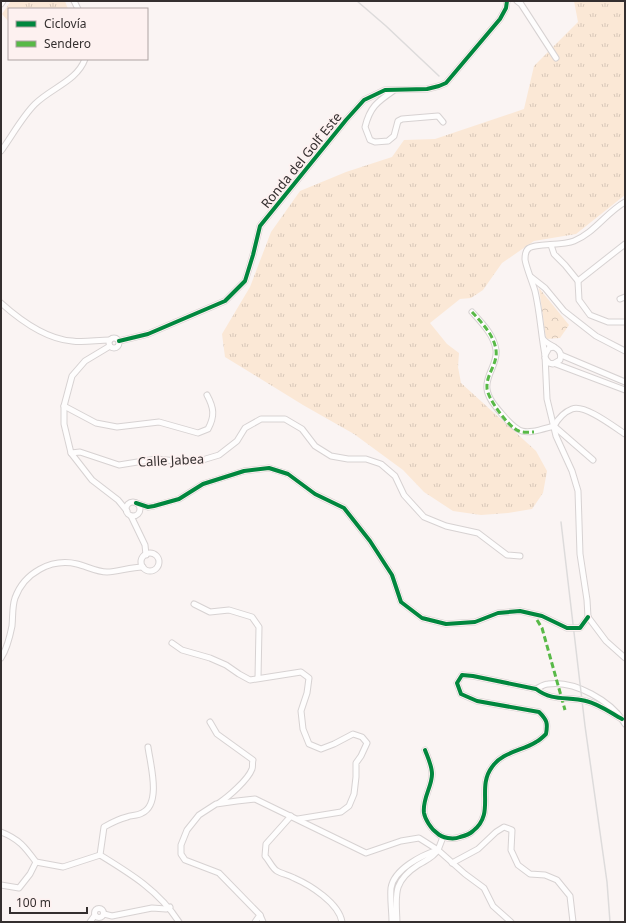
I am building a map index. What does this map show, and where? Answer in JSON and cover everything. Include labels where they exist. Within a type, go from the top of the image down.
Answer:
[{"type":"street","name":"Ronda del Golf Este","points":[[119,340],[148,334],[225,301],[245,281],[260,226],[364,100],[385,90],[428,89],[446,83],[500,19],[506,8],[507,1]]},
{"type":"street","points":[[517,1],[521,4],[556,58]]},
{"type":"street","points":[[1,151],[30,109],[72,76],[83,66],[85,60]]},
{"type":"street","points":[[394,90],[375,104],[370,110],[365,127],[370,140],[375,142],[388,141],[394,136],[398,121],[402,119],[438,116],[442,122]]},
{"type":"street","points":[[625,202],[606,216],[585,235],[573,241],[551,245],[535,245],[529,248],[526,252],[524,260],[531,276],[535,293],[546,373],[547,399],[556,436],[572,471],[578,491],[580,554],[588,617],[606,641],[625,658]]},
{"type":"street","points":[[578,281],[625,244]]},
{"type":"street","points":[[551,245],[554,254],[578,281],[579,300],[590,315],[608,322],[625,322]]},
{"type":"street","points":[[531,276],[545,288],[564,310],[596,336],[625,351]]},
{"type":"street","points":[[1,303],[17,317],[44,334],[72,342],[110,343],[114,348],[119,344],[119,340],[115,338],[110,343],[85,362],[72,376],[64,406],[64,424],[71,453],[92,480],[118,500],[127,511],[136,514],[148,507],[179,499],[203,484],[244,471],[269,468],[288,474],[315,494],[344,508],[370,541],[392,575],[401,602],[422,618],[446,624],[475,622],[498,613],[520,611],[542,616],[567,628],[580,628],[588,617]]},
{"type":"street","points":[[472,312],[485,327],[494,342],[496,360],[488,378],[487,388],[492,402],[510,425],[519,431],[534,432],[554,426],[560,417],[573,408],[584,409],[625,434]]},
{"type":"street","points":[[542,339],[545,343],[559,350],[561,355],[625,382]]},
{"type":"street","points":[[544,356],[549,348],[554,347]]},
{"type":"street","points":[[546,373],[547,369],[560,360],[561,355]]},
{"type":"street","points":[[544,356],[547,362],[625,390]]},
{"type":"street","points":[[64,406],[96,423],[117,427],[159,422],[198,433],[208,429],[214,418],[212,402],[207,395]]},
{"type":"street","name":"Calle Jabea","points":[[71,453],[80,452],[119,465],[156,459],[177,462],[199,462],[220,455],[237,441],[245,428],[260,419],[285,419],[302,429],[315,446],[331,456],[348,459],[366,459],[381,464],[395,476],[404,495],[424,517],[446,526],[478,533],[507,555],[520,556]]},
{"type":"street","points":[[554,426],[593,460]]},
{"type":"street","points":[[118,500],[134,502],[148,507]]},
{"type":"street","points":[[127,511],[129,504],[134,502]]},
{"type":"street","points":[[134,502],[140,507],[136,514],[136,522],[148,554]]},
{"type":"street","points":[[132,567],[148,554]]},
{"type":"street","points":[[1,658],[9,640],[12,626],[12,612],[16,598],[21,586],[37,571],[46,566],[57,563],[75,563],[106,572],[132,567],[143,567],[152,571],[157,567],[158,559],[155,555],[148,554]]},
{"type":"street","points":[[142,560],[143,567]]},
{"type":"street","points":[[194,604],[210,612],[229,610],[252,617],[259,627],[258,678]]},
{"type":"street","points":[[172,643],[182,650],[226,664],[250,680],[301,672],[309,678],[307,693],[301,711],[303,729],[309,744],[321,749],[353,734],[362,737],[367,744],[356,763],[354,794],[349,806],[341,812],[298,819]]},
{"type":"street","points":[[425,750],[430,762],[432,774],[425,799],[424,813],[429,825],[437,834],[443,837],[456,839],[473,832],[483,820],[486,806],[484,789],[486,776],[492,765],[502,757],[536,742],[546,734],[547,724],[545,718],[539,712],[477,701],[460,694],[457,683],[462,675],[474,676],[536,689],[543,694],[556,698],[585,701],[594,704],[624,721]]},
{"type":"street","points":[[536,689],[547,684],[571,686],[603,700],[624,721]]},
{"type":"street","points":[[210,722],[217,734],[252,760],[252,770],[229,797],[200,815],[188,830],[181,845],[181,854],[184,860],[199,864],[219,873],[260,915],[263,922]]},
{"type":"street","points":[[100,855],[104,827],[127,817],[142,813],[149,807],[154,782],[148,747]]},
{"type":"street","points":[[216,804],[255,799],[366,853],[401,841],[419,838],[438,850],[465,874],[484,888],[493,906],[511,922]]},
{"type":"street","points":[[291,816],[266,844],[266,856],[276,870],[315,890],[336,907],[342,916],[342,922]]},
{"type":"street","points":[[452,863],[478,849],[496,832],[504,827],[512,830],[511,850],[518,865],[530,874],[545,875],[557,880],[570,896],[573,922]]},
{"type":"street","points":[[1,832],[12,836],[24,845],[36,862],[63,867],[100,855]]},
{"type":"street","points":[[397,922],[396,888],[403,877],[414,868],[434,857],[443,837]]},
{"type":"street","points":[[392,922],[392,887],[395,878],[411,863],[438,850]]},
{"type":"street","points":[[100,855],[138,879],[170,907],[179,922]]},
{"type":"street","points":[[1,885],[19,888],[30,874],[36,862]]},
{"type":"street","points":[[90,922],[95,915],[100,918],[104,914],[112,916],[141,910],[166,909],[170,907]]},
{"type":"street","points":[[255,922],[260,915]]},
{"type":"green space","points":[[11,1],[65,1],[68,8],[8,8],[8,21],[2,14]]},
{"type":"green space","points":[[574,1],[625,1],[625,195],[576,234],[534,241],[502,263],[483,290],[471,298],[460,299],[430,323],[447,344],[459,353],[458,367],[461,383],[536,451],[547,471],[543,493],[532,509],[481,515],[453,511],[424,492],[403,470],[354,434],[303,405],[225,357],[222,334],[250,287],[271,232],[300,191],[346,172],[392,157],[404,140],[435,139],[524,109],[534,66],[578,22]]},
{"type":"green space","points":[[539,288],[569,325],[560,338],[546,339]]},
{"type":"railway","points":[[357,1],[439,76]]},
{"type":"railway","points":[[561,522],[585,726],[607,882],[610,922]]},
{"type":"marked path","points":[[472,312],[490,334],[495,345],[495,360],[487,383],[488,393],[494,405],[504,419],[515,429],[522,432],[534,432]]},
{"type":"marked path","points":[[537,620],[542,628],[565,710]]},
{"type":"cycle path","points":[[119,341],[148,334],[225,301],[245,281],[260,226],[364,100],[385,90],[427,89],[446,83],[500,19],[506,8],[507,1]]},
{"type":"cycle path","points":[[136,503],[148,507],[154,506],[179,499],[203,484],[244,471],[269,468],[288,474],[315,494],[344,508],[370,541],[392,575],[401,602],[422,618],[446,624],[475,622],[498,613],[520,611],[542,616],[567,628],[580,628],[588,617]]},
{"type":"cycle path","points":[[425,750],[431,765],[432,779],[424,803],[424,813],[427,821],[439,835],[448,838],[457,838],[470,833],[480,824],[485,808],[486,783],[488,775],[496,762],[501,758],[540,739],[546,734],[547,727],[544,717],[539,712],[477,701],[461,694],[457,683],[462,675],[536,689],[548,696],[591,702],[622,719]]}]
